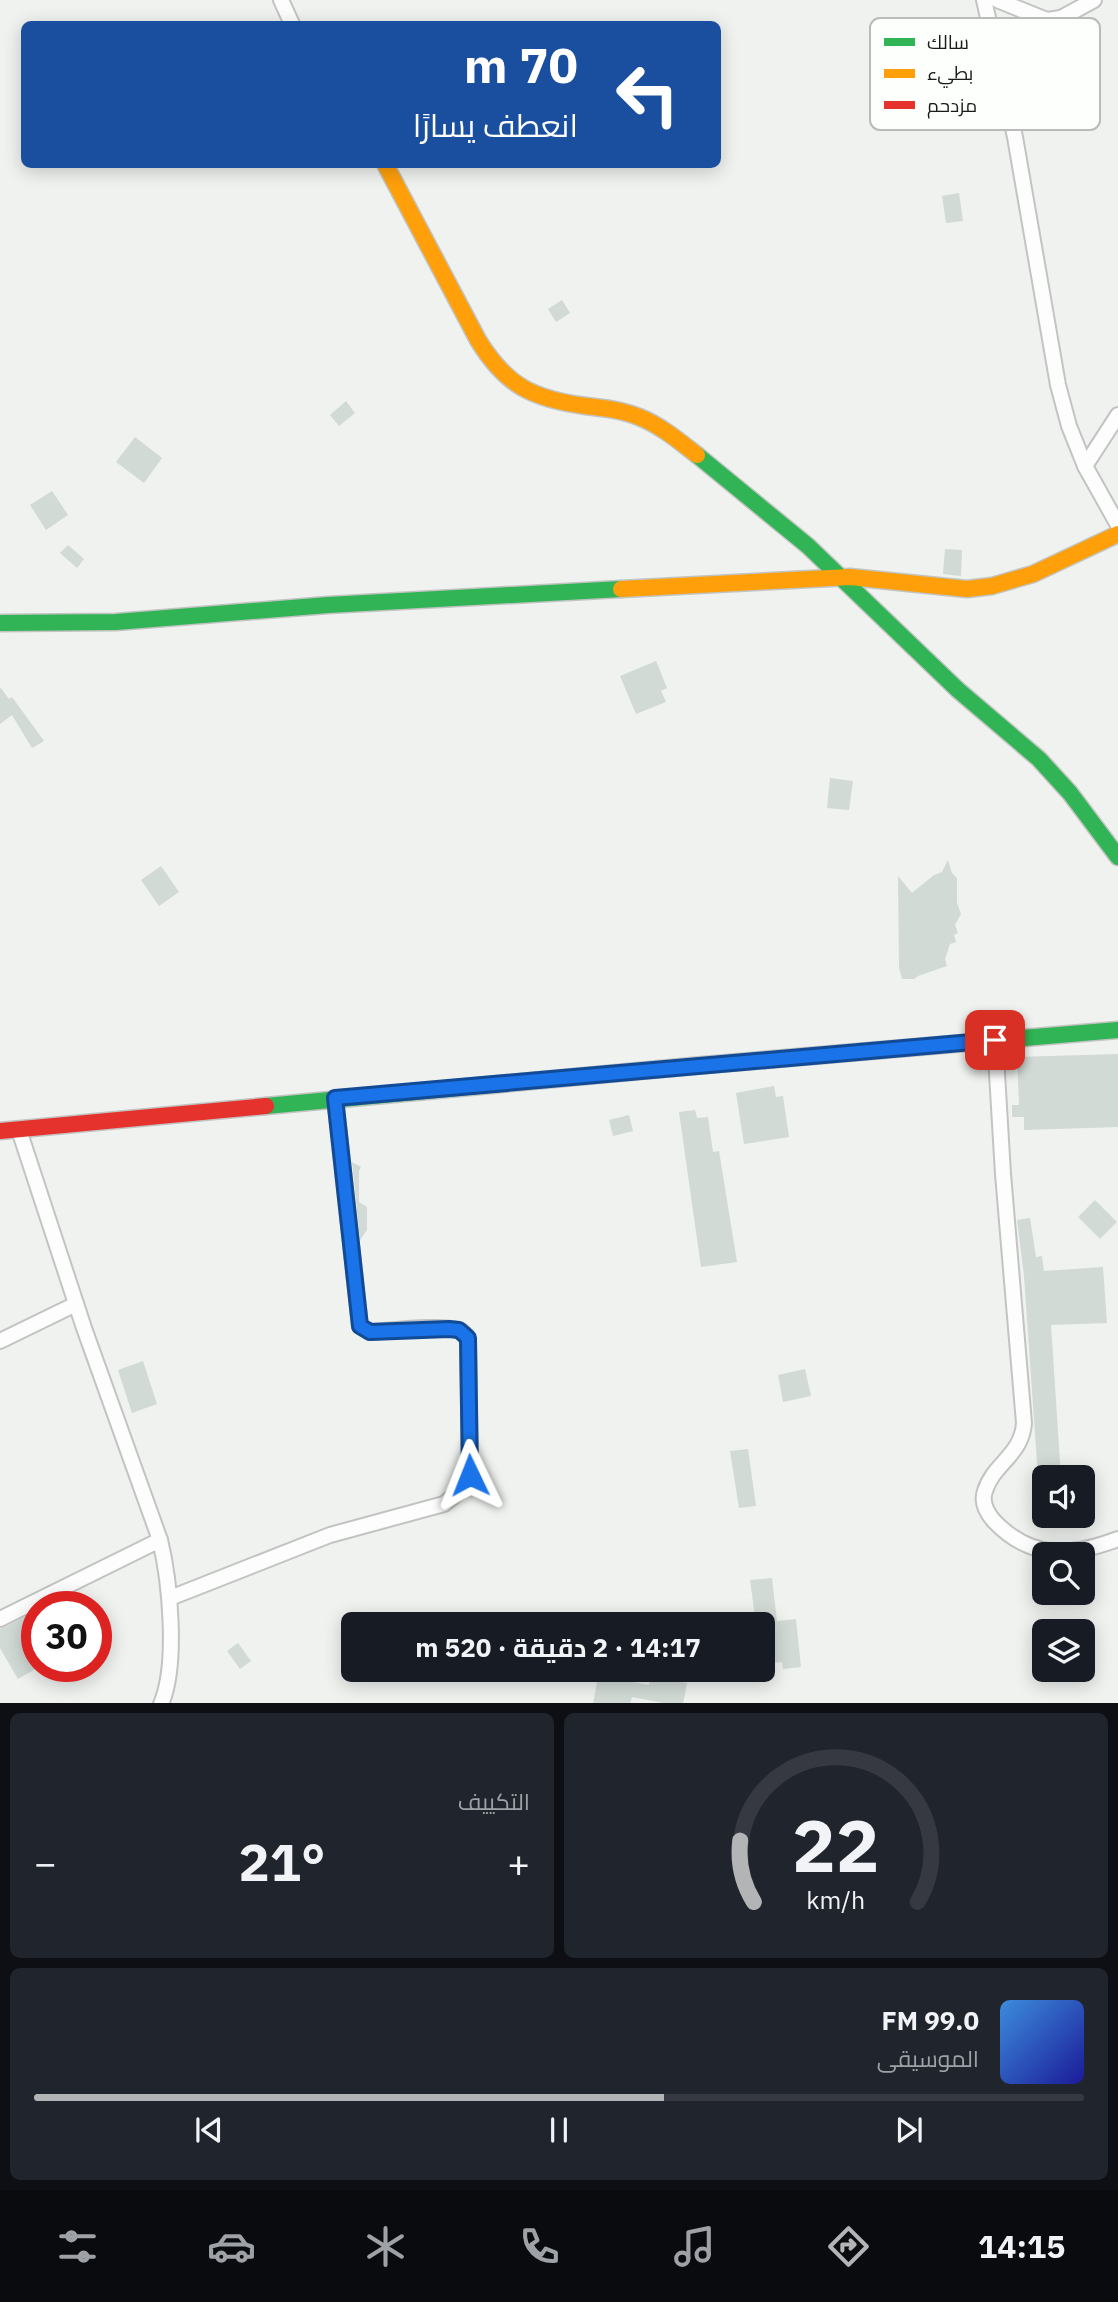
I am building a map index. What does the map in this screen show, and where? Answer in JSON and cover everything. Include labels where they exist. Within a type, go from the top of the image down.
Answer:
[{"type":"street","points":[[281,0],[291,21]]},
{"type":"street","points":[[984,0],[988,18]]},
{"type":"street","points":[[997,0],[1041,18]]},
{"type":"street","points":[[1061,18],[1094,0]]},
{"type":"street","points":[[1012,130],[1058,385],[1069,426],[1085,466],[1118,525]]},
{"type":"street","points":[[387,168],[480,344],[506,377],[530,394],[617,411],[654,424],[697,454],[812,549],[950,683],[1041,760],[1118,857]]},
{"type":"street","points":[[1085,466],[1118,415]]},
{"type":"street","points":[[0,623],[127,621],[328,605],[842,577],[967,589],[992,586],[1033,574],[1118,534]]},
{"type":"street","points":[[0,1131],[335,1098],[1118,1030]]},
{"type":"street","points":[[995,1040],[1003,1174],[1024,1423],[1020,1444],[996,1472],[985,1490],[983,1500],[990,1517],[1001,1528],[1017,1540],[1037,1549],[1079,1552],[1118,1539]]},
{"type":"street","points":[[170,1598],[330,1535],[444,1504],[460,1491],[470,1475],[468,1338],[464,1333],[449,1329],[370,1332],[360,1326],[335,1098]]},
{"type":"street","points":[[19,1130],[76,1304],[160,1540],[170,1598],[167,1682],[161,1703]]},
{"type":"street","points":[[0,1341],[76,1304]]},
{"type":"street","points":[[0,1619],[160,1540]]},
{"type":"building","points":[[959,193],[963,221],[946,223],[942,196]]},
{"type":"building","points":[[562,300],[570,313],[556,322],[548,309]]},
{"type":"building","points":[[346,401],[355,413],[339,426],[330,415]]},
{"type":"building","points":[[135,437],[162,458],[144,483],[116,462]]},
{"type":"building","points":[[52,491],[68,515],[46,530],[30,505]]},
{"type":"building","points":[[68,545],[84,559],[77,568],[60,553]]},
{"type":"building","points":[[945,549],[962,550],[961,576],[943,574]]},
{"type":"building","points":[[656,661],[667,688],[661,691],[666,702],[636,714],[620,676]]},
{"type":"building","points":[[0,687],[9,699],[12,697],[44,741],[32,748],[12,715],[0,724]]},
{"type":"building","points":[[830,778],[853,781],[849,810],[827,808]]},
{"type":"building","points":[[948,860],[952,873],[957,878],[957,903],[961,914],[955,925],[958,933],[954,935],[956,942],[950,944],[945,959],[947,966],[914,979],[902,979],[899,968],[898,876],[912,893],[934,875],[942,872]]},
{"type":"building","points":[[161,866],[179,892],[159,906],[141,880]]},
{"type":"building","points":[[1118,1054],[1118,1127],[1024,1130],[1024,1117],[1012,1117],[1012,1105],[1019,1105],[1017,1057]]},
{"type":"building","points":[[774,1086],[776,1097],[783,1096],[789,1137],[744,1144],[736,1093]]},
{"type":"building","points":[[695,1110],[697,1118],[708,1117],[713,1152],[719,1151],[737,1262],[701,1267],[679,1112]]},
{"type":"building","points":[[629,1115],[633,1131],[613,1136],[609,1120]]},
{"type":"building","points":[[352,1162],[361,1167],[359,1202],[367,1207],[367,1230],[360,1240]]},
{"type":"building","points":[[1095,1200],[1117,1222],[1100,1239],[1078,1217]]},
{"type":"building","points":[[1030,1218],[1036,1257],[1042,1256],[1044,1271],[1103,1267],[1107,1323],[1051,1325],[1060,1465],[1037,1465],[1024,1276],[1017,1220]]},
{"type":"building","points":[[143,1361],[157,1404],[132,1413],[118,1370]]},
{"type":"building","points":[[805,1369],[811,1396],[783,1402],[778,1375]]},
{"type":"building","points":[[748,1449],[756,1506],[739,1508],[730,1451]]},
{"type":"building","points":[[772,1578],[777,1621],[796,1619],[801,1667],[783,1669],[782,1662],[775,1663],[775,1612],[754,1612],[750,1580]]},
{"type":"building","points":[[21,1619],[21,1677],[18,1679],[0,1648],[0,1629]]},
{"type":"building","points":[[238,1643],[251,1661],[240,1669],[227,1651]]},
{"type":"building","points":[[597,1682],[649,1685],[649,1682],[687,1683],[683,1703],[663,1703],[632,1697],[630,1703],[593,1703]]},
{"type":"traffic: fast","points":[[697,455],[808,546],[958,690],[1039,759],[1070,793],[1118,857]]},
{"type":"traffic: fast","points":[[0,623],[116,622],[328,605],[621,589]]},
{"type":"traffic: fast","points":[[266,1106],[1118,1030]]},
{"type":"traffic: slow","points":[[387,168],[478,340],[499,369],[523,388],[536,394],[647,420],[697,455]]},
{"type":"traffic: slow","points":[[621,589],[850,577],[967,589],[992,586],[1033,574],[1118,534]]},
{"type":"traffic: jam","points":[[0,1131],[266,1106]]},
{"type":"route","points":[[470,1475],[468,1338],[459,1330],[449,1329],[370,1332],[364,1330],[358,1321],[335,1098],[995,1040]]}]
